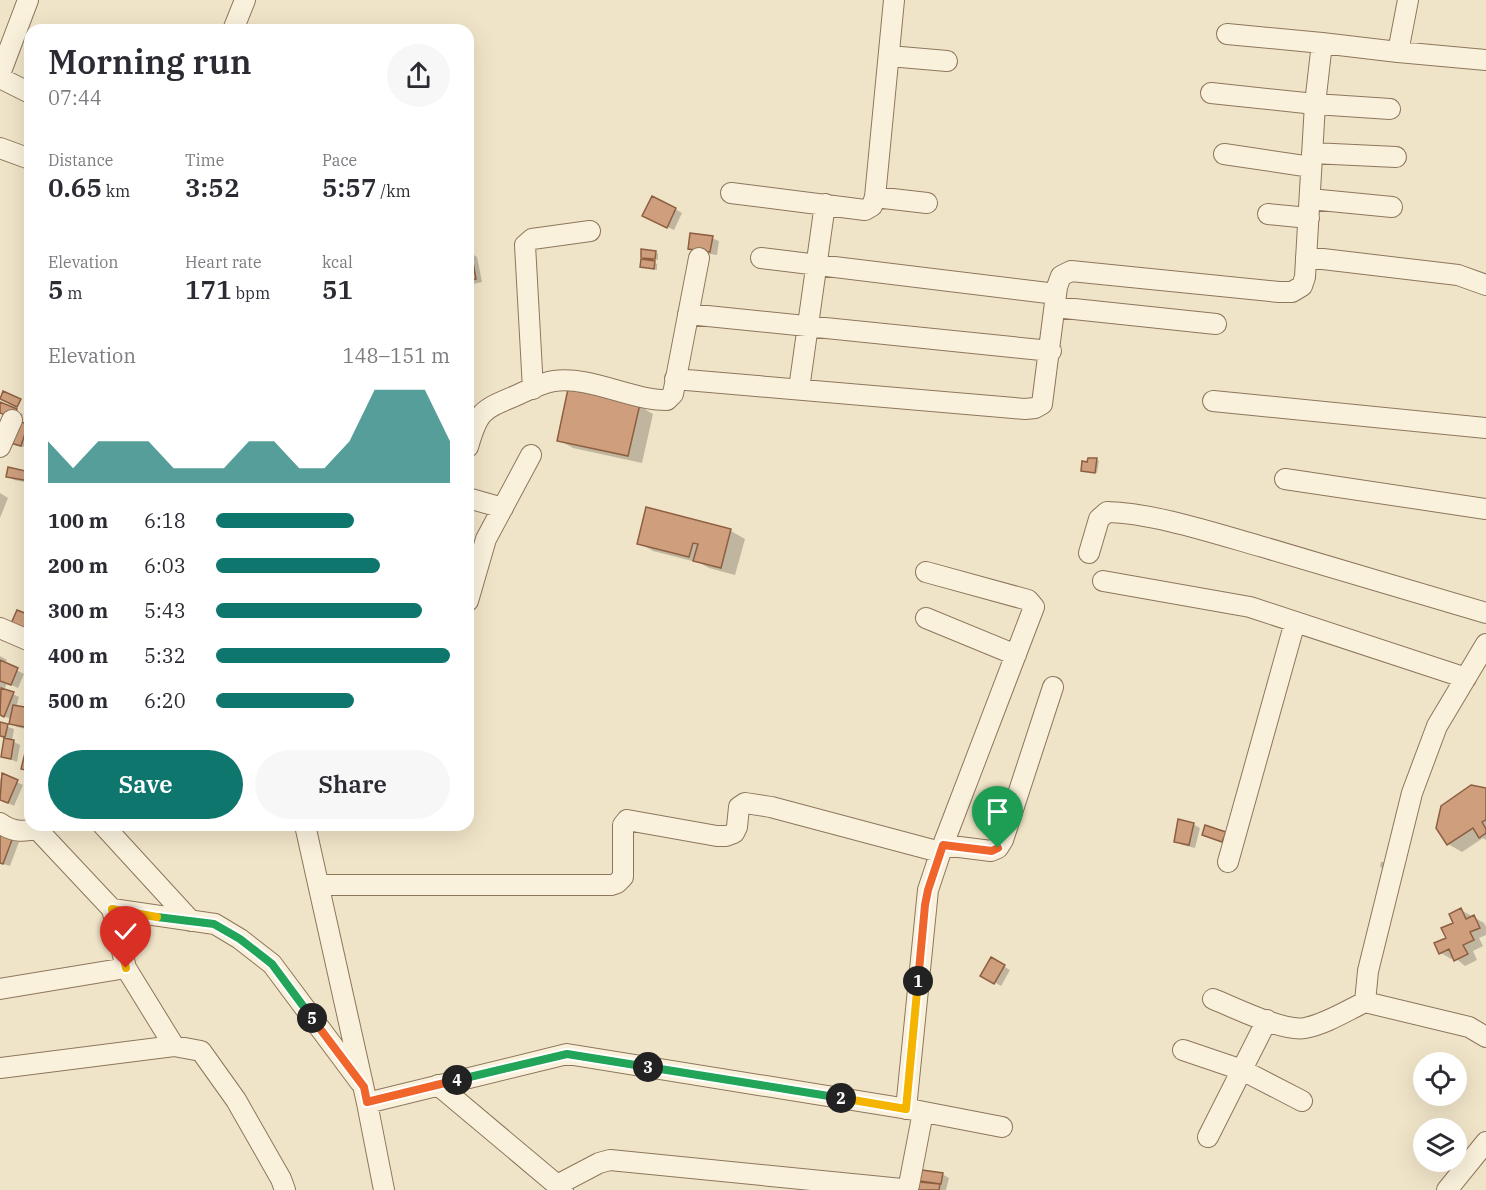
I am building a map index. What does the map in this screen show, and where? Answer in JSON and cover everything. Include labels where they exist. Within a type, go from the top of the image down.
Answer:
[{"type":"street","points":[[24,24],[28,0]]},
{"type":"street","points":[[235,24],[245,0]]},
{"type":"street","points":[[731,193],[865,210],[872,206],[875,197],[894,0]]},
{"type":"street","points":[[1398,52],[1408,0]]},
{"type":"street","points":[[23,33],[0,76],[24,90]]},
{"type":"street","points":[[1227,34],[1486,60]]},
{"type":"street","points":[[675,379],[1035,408],[1042,404],[1061,276],[1071,271],[1292,292],[1302,286],[1306,257],[1315,104],[1322,43]]},
{"type":"street","points":[[889,56],[947,61]]},
{"type":"street","points":[[1211,93],[1390,109]]},
{"type":"street","points":[[0,148],[24,157]]},
{"type":"street","points":[[1224,154],[1312,160],[1396,157]]},
{"type":"street","points":[[875,197],[927,203]]},
{"type":"street","points":[[799,389],[825,204]]},
{"type":"street","points":[[1268,214],[1309,208],[1392,207]]},
{"type":"street","points":[[533,388],[525,245],[532,239],[590,231]]},
{"type":"street","points":[[1306,257],[1458,276],[1486,285]]},
{"type":"street","points":[[474,430],[480,414],[489,407],[550,382],[574,381],[652,400],[668,400],[673,394],[699,258]]},
{"type":"street","points":[[761,258],[1215,324]]},
{"type":"street","points":[[688,314],[1051,351]]},
{"type":"street","points":[[1213,401],[1486,428]]},
{"type":"street","points":[[0,447],[12,420]]},
{"type":"street","points":[[474,580],[486,539],[531,455]]},
{"type":"street","points":[[1285,478],[1486,509]]},
{"type":"street","points":[[474,500],[503,508]]},
{"type":"street","points":[[1089,553],[1099,519],[1107,512],[1117,512],[1162,520],[1241,541],[1486,613]]},
{"type":"street","points":[[438,1085],[560,1188],[599,1163],[610,1160],[902,1189],[909,1185],[925,905],[928,890],[1034,607],[1032,602],[926,572]]},
{"type":"street","points":[[1103,581],[1250,607],[1466,678]]},
{"type":"street","points":[[926,618],[1016,655]]},
{"type":"street","points":[[1228,862],[1295,622]]},
{"type":"street","points":[[0,628],[24,638]]},
{"type":"street","points":[[1365,1002],[1368,971],[1412,793],[1437,726],[1486,644]]},
{"type":"street","points":[[319,885],[611,885],[623,877],[623,825],[627,820],[726,836],[734,833],[739,807],[745,804],[771,807],[942,848],[992,851],[998,848],[1003,840],[1053,687]]},
{"type":"street","points":[[0,823],[8,829],[24,831]]},
{"type":"street","points":[[42,831],[112,909],[126,968],[174,1046]]},
{"type":"street","points":[[108,831],[191,921]]},
{"type":"street","points":[[306,831],[384,1190]]},
{"type":"street","points":[[112,909],[214,924],[240,939],[272,964],[365,1095]]},
{"type":"street","points":[[0,989],[126,968]]},
{"type":"street","points":[[1213,999],[1288,1028],[1304,1028],[1318,1024],[1365,1002],[1469,1027],[1486,1036]]},
{"type":"street","points":[[1209,1137],[1267,1020]]},
{"type":"street","points":[[0,1068],[174,1046],[201,1051],[236,1100],[285,1190]]},
{"type":"street","points":[[1184,1050],[1242,1070],[1302,1101]]},
{"type":"street","points":[[365,1095],[438,1085],[567,1054],[1002,1127]]},
{"type":"street","points":[[1447,1190],[1486,1142]]},
{"type":"building","points":[[652,196],[676,208],[667,228],[642,216]]},
{"type":"building","points":[[690,233],[713,236],[710,252],[688,249]]},
{"type":"building","points":[[641,249],[656,251],[655,259],[641,258]]},
{"type":"building","points":[[641,259],[655,261],[654,269],[640,267]]},
{"type":"building","points":[[568,389],[640,404],[628,456],[557,441]]},
{"type":"building","points":[[3,391],[21,399],[17,407],[0,399]]},
{"type":"building","points":[[0,402],[17,409],[14,419],[0,413]]},
{"type":"building","points":[[14,420],[24,423],[21,446],[7,442]]},
{"type":"building","points":[[1088,458],[1097,458],[1095,473],[1081,471],[1082,461],[1087,462]]},
{"type":"building","points":[[8,467],[24,471],[24,480],[6,477]]},
{"type":"building","points":[[646,507],[731,529],[721,568],[693,561],[698,544],[693,543],[689,557],[637,544]]},
{"type":"building","points":[[17,610],[24,613],[24,634],[9,628]]},
{"type":"building","points":[[0,660],[18,668],[11,685],[0,681]]},
{"type":"building","points":[[1,688],[14,692],[4,717],[0,715]]},
{"type":"building","points":[[13,705],[24,707],[24,727],[9,724]]},
{"type":"building","points":[[0,722],[8,724],[5,737],[0,736]]},
{"type":"building","points":[[4,738],[14,740],[11,759],[1,757]]},
{"type":"building","points":[[2,773],[18,780],[8,803],[0,800]]},
{"type":"building","points":[[1471,785],[1486,788],[1486,820],[1482,822],[1486,833],[1479,838],[1473,828],[1447,845],[1436,828],[1441,806]]},
{"type":"building","points":[[1178,819],[1194,823],[1189,845],[1174,842]]},
{"type":"building","points":[[1205,825],[1226,832],[1222,842],[1202,835]]},
{"type":"building","points":[[0,832],[13,837],[3,864],[0,863]]},
{"type":"building","points":[[1461,908],[1466,919],[1474,915],[1480,928],[1470,932],[1474,940],[1463,945],[1468,954],[1454,961],[1449,949],[1439,954],[1434,943],[1446,938],[1441,928],[1453,923],[1449,914]]},
{"type":"building","points":[[991,957],[1005,965],[994,984],[980,976]]},
{"type":"building","points":[[922,1170],[943,1173],[941,1184],[920,1181]]},
{"type":"building","points":[[919,1182],[940,1184],[939,1190],[918,1190]]},
{"type":"route","points":[[126,968],[112,909],[214,924],[240,939],[272,964],[364,1087],[367,1102],[567,1054],[906,1109],[925,905],[935,866],[943,845],[992,851],[998,848]]}]
